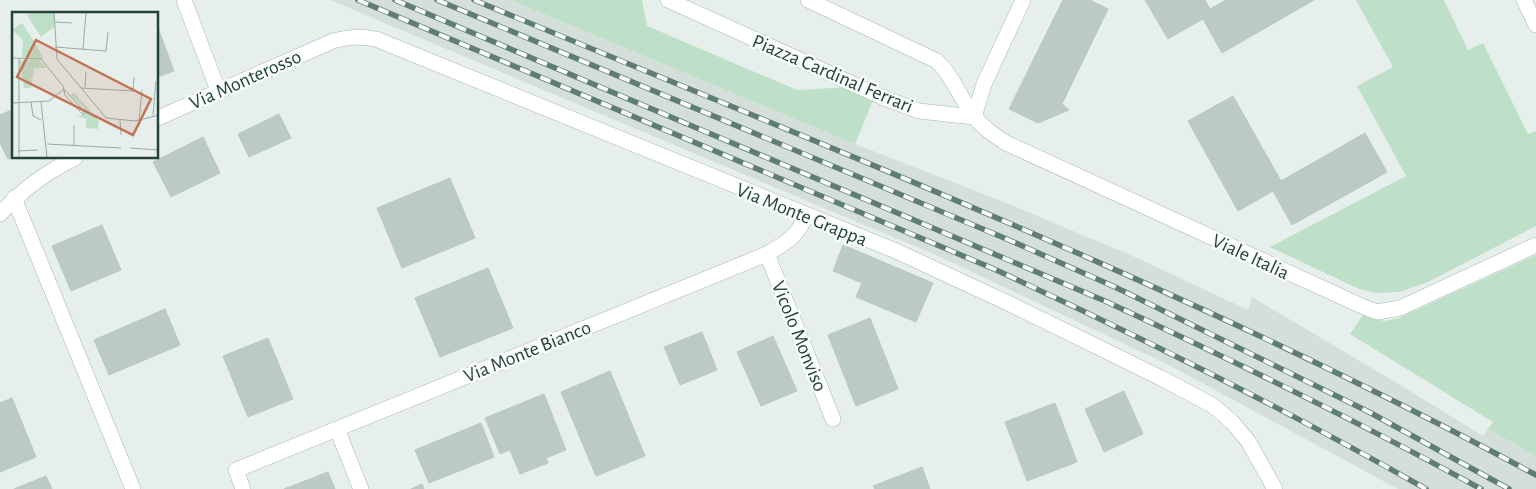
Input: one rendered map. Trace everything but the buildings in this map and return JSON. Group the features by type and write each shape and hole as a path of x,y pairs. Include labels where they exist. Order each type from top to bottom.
{"street":[{"path":"184,0 218,90"},
{"name":"Piazza Cardinal Ferrari","path":"668,0 884,98 919,111 974,116"},
{"path":"808,0 937,60 952,78 974,116"},
{"path":"974,116 984,84 1023,0"},
{"path":"1524,0 1536,25"},
{"name":"Via Monte Grappa","path":"333,41 346,37 361,36 394,46 896,252 1008,302 1163,378 1212,405 1232,422 1248,441 1275,489"},
{"name":"Via Monterosso","path":"159,118 333,41"},
{"name":"Viale Italia","path":"974,116 992,134 1006,143 1364,308 1377,312 1400,308 1536,246"},
{"path":"0,214 14,198 36,181 73,159"},
{"path":"14,198 133,489"},
{"name":"Via Monte Bianco","path":"243,489 236,470 767,254 799,232 806,216"},
{"name":"Vicolo Monviso","path":"767,254 833,419"},
{"path":"337,429 361,489"}],"shaded area":[{"path":"330,0 510,0 855,144 1009,204 1135,257 1248,310 1252,297 1483,436 1488,429 1536,456 1536,489 1398,489 1167,364 938,256"}],"green space":[{"path":"510,0 642,0 647,26 797,90 849,87 874,98 855,144"},
{"path":"1356,0 1444,0 1468,50 1483,43 1528,134 1536,131 1536,226 1428,282 1399,292 1377,293 1359,289 1270,247 1406,176 1357,86 1393,67"},
{"path":"1536,255 1536,456 1488,429 1493,422 1350,334 1363,315 1384,321 1399,318"}],"railway":[{"path":"358,0 994,269 1212,374 1320,430 1426,489"},
{"path":"395,0 1105,301 1294,392 1388,439 1481,489"},
{"path":"437,0 1009,240 1115,287 1369,412 1509,489"},
{"path":"474,0 877,167 1144,283 1276,344 1407,408 1536,475"}]}
